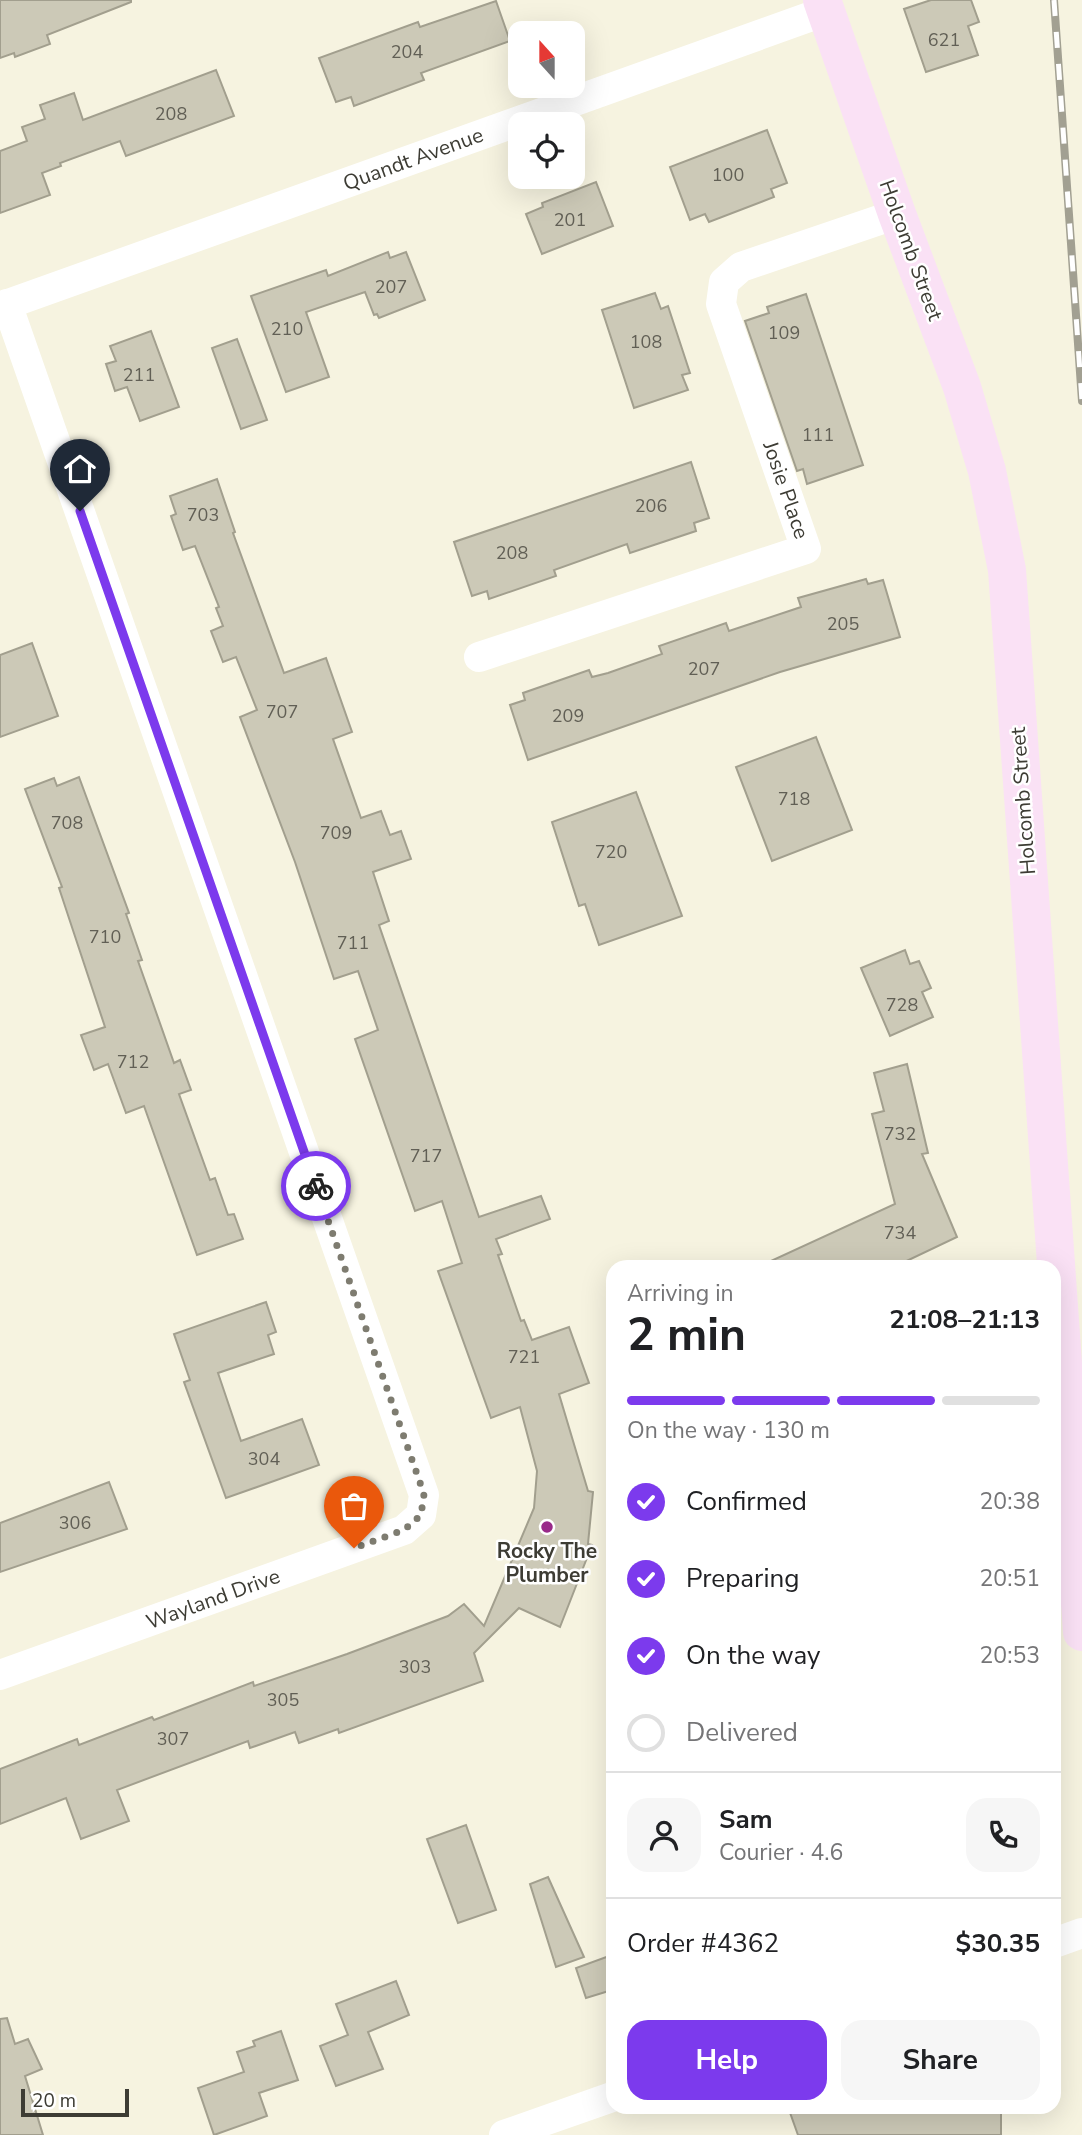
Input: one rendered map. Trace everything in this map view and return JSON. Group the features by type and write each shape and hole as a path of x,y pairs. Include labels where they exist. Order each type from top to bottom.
{"street":[{"name":"Holcomb Street","path":"824,6 961,387 987,471 1007,570 1056,1260"},
{"name":"Quandt Avenue","path":"4,306 824,6"},
{"name":"Josie Place","path":"479,657 806,549 720,304 724,282 741,267 897,214"},
{"name":"Wayland Drive","path":"0,1675 404,1530 421,1515 424,1494 4,306"},
{"name":"Holcomb Street","path":"1061,1335 1082,1632"},
{"path":"1061,1940 1082,1933"},
{"path":"504,2135 606,2099"}],"building":[{"path":"0,0 131,2 47,35 50,44 15,57 14,53 0,58"},
{"path":"931,0 971,0 979,22 968,26 978,55 926,72 904,9"},
{"path":"496,1 508,42 421,73 424,80 354,106 351,97 336,102 319,58 418,22 420,27"},
{"path":"216,70 234,116 126,156 120,141 60,163 61,166 42,173 50,195 0,213 0,151 27,141 22,127 45,119 40,105 74,93 83,120"},
{"path":"767,130 787,183 771,189 774,197 709,222 705,214 690,220 670,167"},
{"path":"596,182 613,226 542,254 526,214 543,207 542,203 578,189 585,189 585,186"},
{"path":"388,252 390,258 406,252 425,300 379,318 377,314 374,315 365,292 306,312 329,377 286,392 251,296 326,270 328,276"},
{"path":"655,293 661,309 668,306 690,373 682,375 688,390 634,408 602,310"},
{"path":"806,294 863,465 807,484 803,469 797,471 745,321 769,313 767,307"},
{"path":"151,331 179,407 140,421 127,387 115,391 106,364 116,361 110,346"},
{"path":"237,339 267,420 241,429 212,348"},
{"path":"691,462 709,518 694,523 696,531 630,553 627,544 554,570 556,576 489,599 487,591 472,596 454,542"},
{"path":"217,479 235,532 233,533 284,673 326,658 352,732 333,739 361,818 381,811 390,835 401,831 411,859 373,872 389,921 379,925 479,1217 541,1196 550,1219 496,1239 502,1254 498,1255 521,1321 524,1320 532,1340 569,1327 589,1383 559,1394 588,1491 593,1492 588,1544 592,1545 560,1627 519,1608 474,1653 483,1681 339,1733 338,1729 299,1743 295,1732 250,1748 248,1741 117,1790 129,1821 81,1839 66,1798 0,1824 0,1769 77,1739 79,1745 253,1682 254,1686 347,1654 448,1616 464,1604 484,1626 534,1508 537,1471 520,1407 491,1418 438,1271 462,1263 442,1201 415,1211 355,1039 378,1030 358,971 334,979 295,862 240,717 257,710 236,657 223,662 211,631 223,626 216,608 219,607 195,546 183,550 171,516 176,514 170,496"},
{"path":"866,579 868,584 883,580 900,637 780,672 528,760 510,705 525,700 523,693 589,670 592,677 608,673 662,654 659,646 726,623 729,631 801,607 798,598"},
{"path":"32,643 58,716 0,737 0,655"},
{"path":"816,737 852,830 772,861 736,767"},
{"path":"79,777 129,913 126,914 142,960 138,961 174,1063 180,1060 191,1090 179,1094 210,1180 215,1178 228,1215 234,1214 243,1239 197,1255 144,1106 126,1113 108,1064 94,1070 81,1035 105,1027 59,888 62,887 25,789 54,778 57,786"},
{"path":"636,792 682,916 599,945 585,904 579,906 552,822"},
{"path":"905,950 910,964 919,961 931,988 922,992 933,1017 890,1036 861,968"},
{"path":"907,1064 928,1153 922,1154 957,1237 909,1260 773,1260 895,1204 872,1114 884,1111 874,1073"},
{"path":"266,1302 276,1332 268,1335 274,1354 218,1373 241,1441 302,1419 319,1465 226,1498 184,1382 190,1380 174,1334"},
{"path":"109,1482 127,1529 0,1572 0,1523"},
{"path":"466,1825 496,1910 458,1923 427,1839"},
{"path":"548,1877 584,1957 556,1967 530,1884"},
{"path":"606,1957 606,1992 586,1998 576,1968"},
{"path":"396,1981 409,2015 368,2032 383,2069 336,2086 320,2046 348,2035 336,2004"},
{"path":"7,2018 15,2044 28,2039 42,2069 25,2076 43,2135 0,2135 0,2019"},
{"path":"281,2031 298,2080 259,2093 267,2116 214,2135 198,2088 244,2072 237,2052 255,2046 253,2041"},
{"path":"790,2114 1001,2114 1001,2135 798,2135"}],"railway":[{"path":"1054,0 1082,401"}],"way so far":[{"path":"316,1186 424,1494 421,1515 404,1530 354,1548"}],"place":[{"name":"Rocky The Plumber","path":"547,1527"}],"route":[{"path":"80,511 316,1186"}]}
